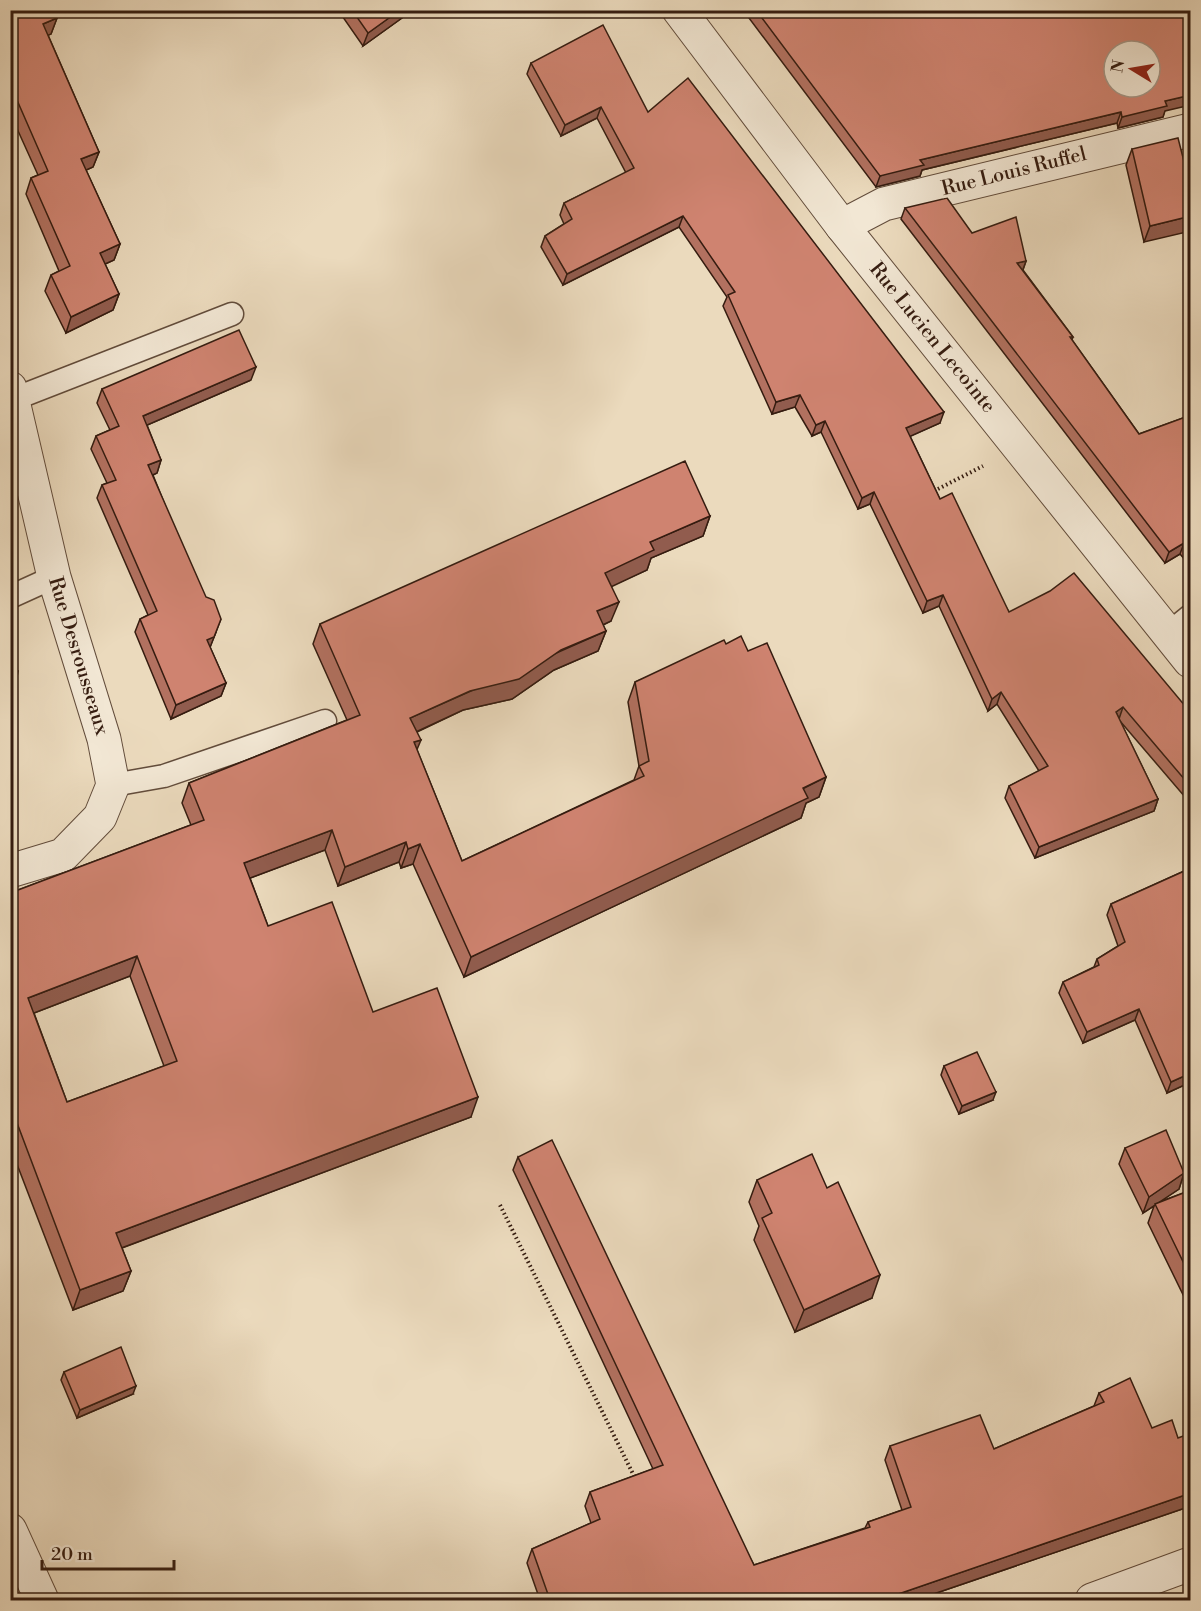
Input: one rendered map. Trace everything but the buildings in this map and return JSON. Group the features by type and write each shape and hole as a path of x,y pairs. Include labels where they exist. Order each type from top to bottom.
{"street":[{"name":"Rue Lucien Lecointe","path":"679,10 842,226 1015,443 1179,625 1191,661"},
{"name":"Rue Louis Ruffel","path":"842,226 884,204 1191,130"},
{"name":"Rue Desrousseaux","path":"12,393 54,577 104,739 113,785"},
{"path":"10,872 63,855 100,817 113,785"},
{"path":"10,1530 42,1600"},
{"path":"1107,1598 1191,1564"}],"lane":[{"path":"12,393 232,314"},
{"path":"10,597 54,577"},
{"path":"113,785 164,776 325,721"}],"path":[{"path":"928,494 986,464 1015,443"},
{"path":"500,1205 591,1383 640,1488"}]}
